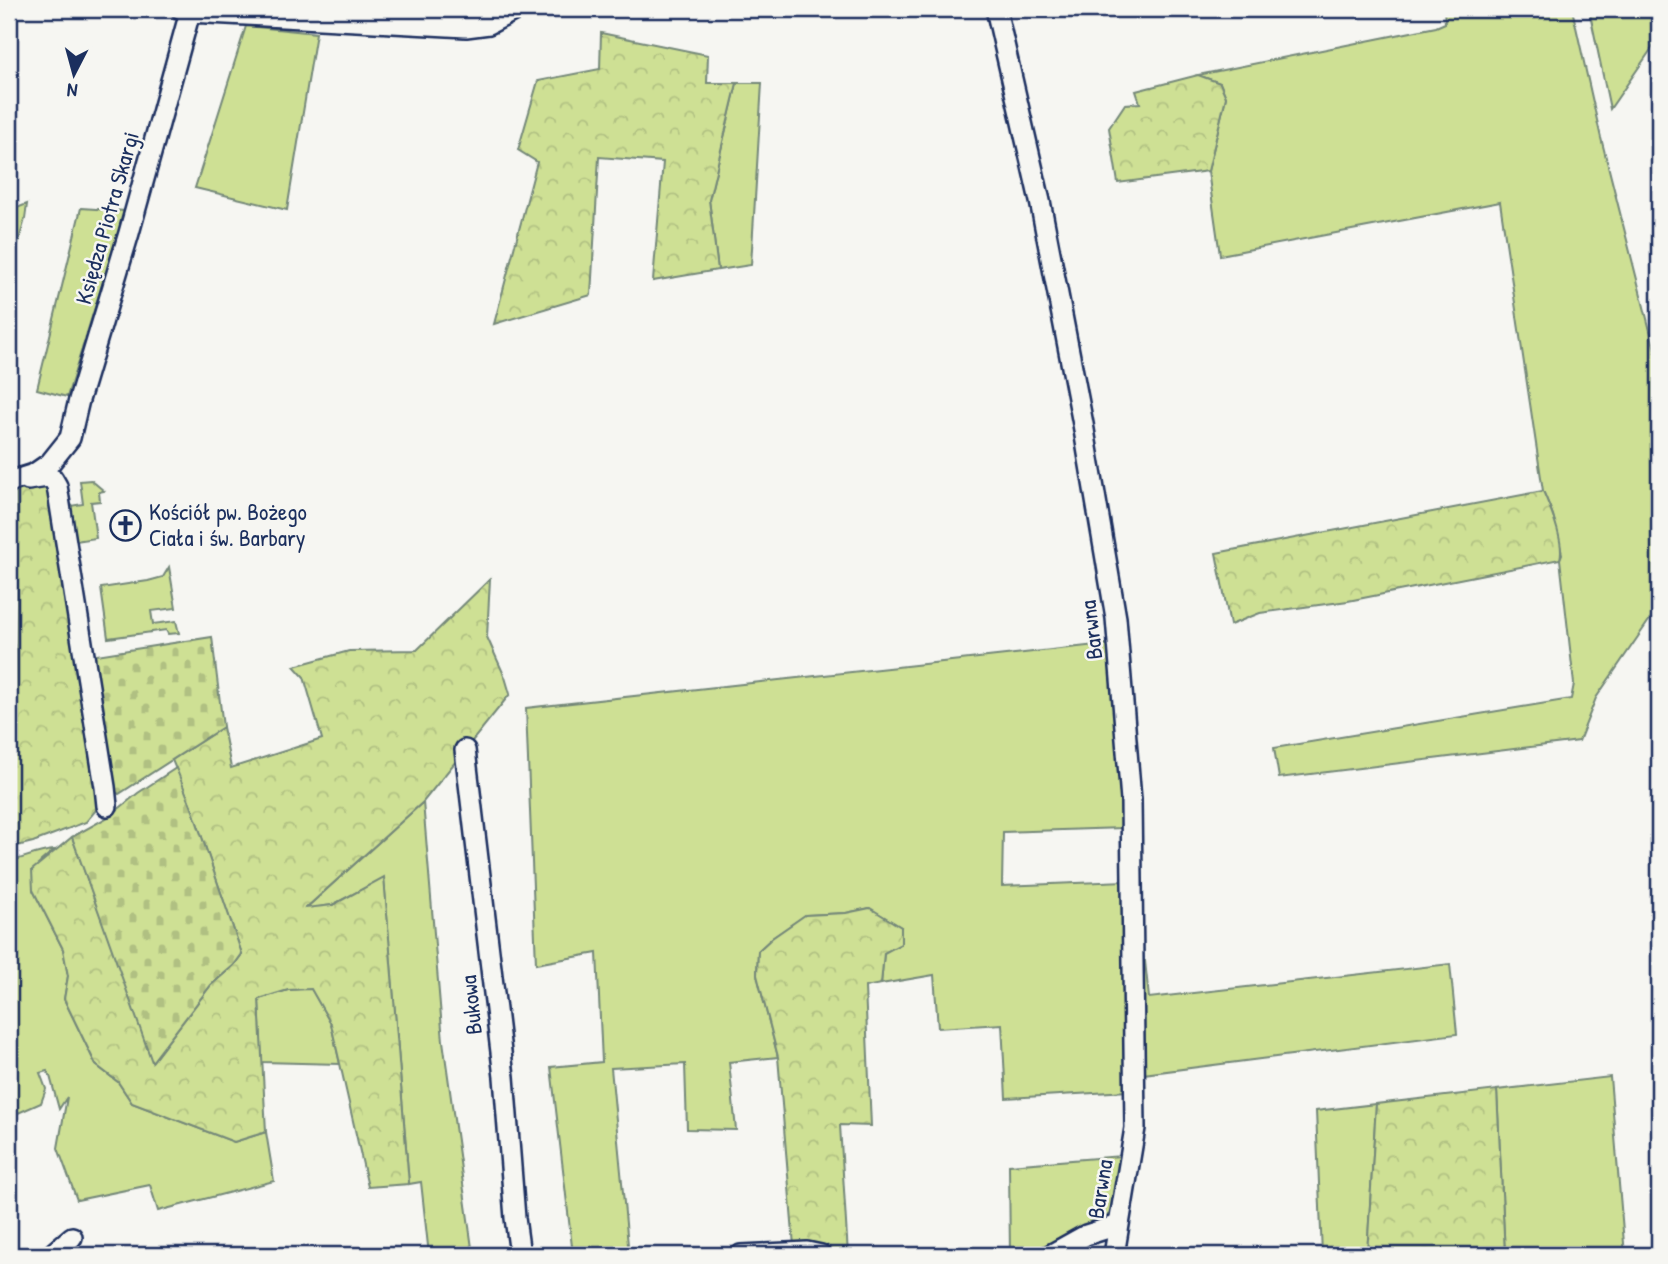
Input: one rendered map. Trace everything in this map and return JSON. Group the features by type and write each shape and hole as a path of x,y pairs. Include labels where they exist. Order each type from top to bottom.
{"street":[{"path":"186,10 466,27 489,24 517,9"},
{"name":"Barwna","path":"996,9 1040,201 1083,424 1115,618 1131,800 1135,1128 1114,1255"},
{"name":"Księdza Piotra Skargi","path":"63,515 65,457 79,400 129,233 186,10"},
{"name":"Księdza Piotra Skargi","path":"11,482 34,474 50,463 70,438"},
{"name":"Księdza Piotra Skargi","path":"11,482 47,477 53,479 57,486 107,806"},
{"name":"Bukowa","path":"465,750 503,1077 520,1255"},
{"path":"1050,1255 1086,1235 1118,1225"},
{"path":"51,1255 72,1237"},
{"path":"741,1255 807,1252 821,1255"}],"green space":[{"path":"1444,9 1572,9 1601,138 1659,366 1659,606 1596,698 1579,741 1279,778 1274,748 1571,699 1574,684 1560,559 1562,554 1553,515 1543,491 1500,202 1220,255 1208,171 1226,97 1220,83 1198,75 1436,27 1445,23"},
{"path":"1589,9 1659,9 1659,38 1610,109"},
{"path":"246,26 316,33 287,210 195,188"},
{"path":"601,33 708,55 707,83 737,83 709,200 718,270 653,281 663,162 599,157 591,295 494,324 537,162 518,150 538,81 600,69"},
{"path":"1198,75 1220,83 1226,97 1208,171 1118,183 1109,128 1125,104 1140,103 1136,91"},
{"path":"737,83 762,83 751,265 718,270 709,200"},
{"path":"27,204 25,219 9,276 9,211"},
{"path":"81,208 125,211 67,397 37,389"},
{"path":"91,480 104,491 99,492 100,501 91,502 96,538 75,541 70,506 83,504 80,481"},
{"path":"35,485 45,488 52,496 100,800 86,822 9,848 9,712 15,713 16,488"},
{"path":"1543,491 1559,534 1560,559 1348,601 1260,613 1230,625 1216,553"},
{"path":"169,567 176,608 151,611 153,624 176,621 179,633 168,634 166,630 108,638 101,588 163,577"},
{"path":"490,579 487,637 510,694 423,802 306,908 333,905 384,877 409,1184 368,1187 331,1024 311,989 288,990 259,999 266,1132 234,1142 132,1103 118,1082 96,1065 64,999 68,976 63,949 33,890 32,870 72,837 153,1061 211,985 234,965 242,954 192,808 172,760 223,727 231,768 322,739 304,677 294,666 349,651 417,650"},
{"path":"212,637 223,727 119,794 110,788 90,656"},
{"path":"1105,644 1114,652 1123,828 1003,832 1002,886 1125,881 1128,1091 1006,1098 1002,1024 938,1028 934,975 881,984 884,953 901,927 869,908 846,913 806,915 758,951 757,975 778,1057 729,1062 736,1130 687,1129 685,1064 611,1068 629,1255 573,1255 551,1067 602,1062 597,953 536,964 526,708"},
{"path":"176,768 242,954 234,965 211,985 152,1062 72,837 110,816 138,793"},
{"path":"423,802 443,1041 473,1255 429,1255 421,1182 409,1184 384,878 332,905 305,909"},
{"path":"54,850 41,861 33,890 63,949 68,976 64,999 96,1065 118,1082 132,1103 234,1142 266,1132 274,1181 158,1211 150,1185 77,1200 58,1148 67,1097 59,1109 47,1071 40,1073 46,1089 41,1103 9,1117 9,862"},
{"path":"870,908 901,927 901,944 884,953 881,984 865,987 871,1126 840,1125 848,1255 843,1255 816,1246 794,1246 778,1057 757,975 758,951 805,915 846,913"},
{"path":"1139,961 1145,961 1149,998 1450,964 1457,1034 1143,1074"},
{"path":"311,988 331,1024 340,1064 262,1062 259,999 288,990"},
{"path":"1610,1077 1625,1255 1505,1255 1497,1090"},
{"path":"1497,1090 1505,1255 1367,1255 1376,1104"},
{"path":"1376,1104 1367,1255 1322,1255 1316,1111"},
{"path":"1121,1156 1112,1213 1071,1235 1043,1255 1010,1255 1009,1165"}],"place":[{"name":"Kościół pw. Bożego Ciała i św. Barbary","path":"126,525"}]}
